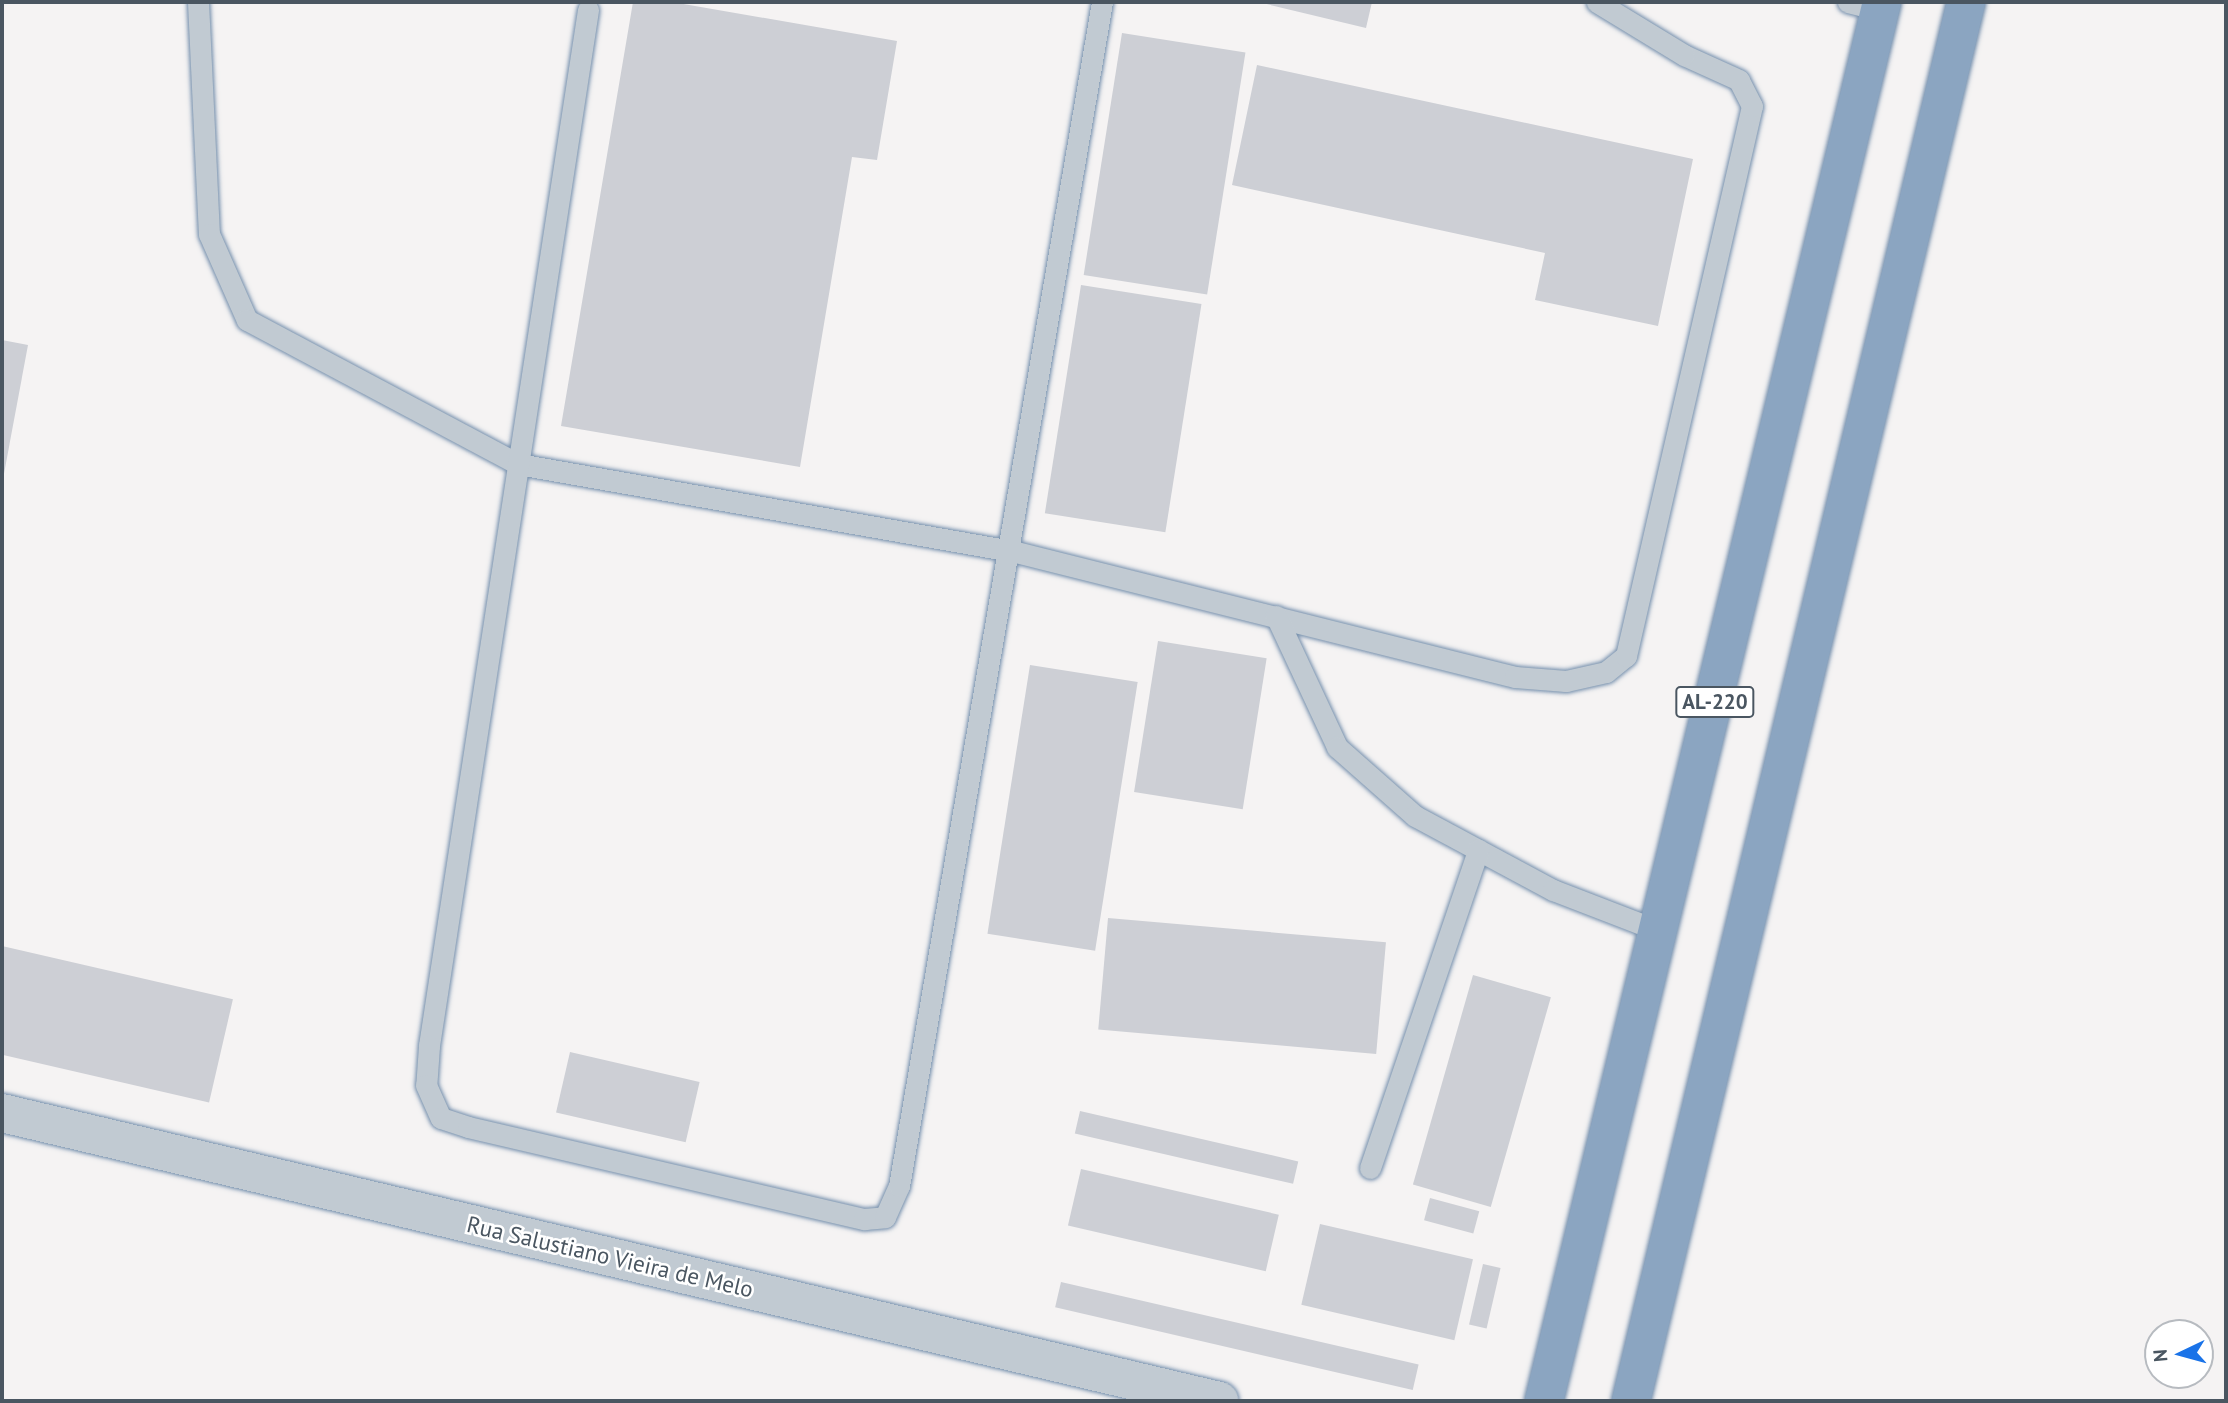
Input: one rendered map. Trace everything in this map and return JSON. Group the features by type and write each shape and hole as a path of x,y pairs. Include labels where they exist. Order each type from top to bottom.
{"highway":[{"path":"1631,1401 1966,2"},
{"name":"AL-220","path":"1544,1401 1659,932 1870,4"}],"street":[{"name":"Rua Salustiano Vieira de Melo","path":"2,1114 1219,1401"}],"lane":[{"path":"198,2 209,234 247,320 518,464 1008,550 1516,677 1566,681 1606,672 1626,656 1752,106 1739,80 1684,55 1597,2"},
{"path":"588,10 429,1046 426,1085 441,1118 481,1130 864,1219 885,1217 899,1186 1102,2"},
{"path":"1276,616 1337,747 1415,816 1553,890 1659,932"},
{"path":"1370,1168 1478,850"}],"building":[{"path":"633,2 672,2 897,41 877,160 852,157 800,467 561,426"},
{"path":"1258,2 1372,2 1366,28"},
{"path":"1122,33 1245,53 1207,295 1084,275"},
{"path":"1257,65 1693,159 1658,326 1535,300 1545,253 1232,185"},
{"path":"1081,285 1201,304 1165,532 1045,513"},
{"path":"2,340 28,345 3,479 2,479"},
{"path":"1158,641 1267,658 1243,809 1134,792"},
{"path":"1030,665 1138,682 1095,951 987,934"},
{"path":"1108,918 1386,942 1376,1054 1098,1030"},
{"path":"2,946 233,999 209,1103 2,1055"},
{"path":"1473,975 1551,997 1491,1207 1413,1185"},
{"path":"570,1052 700,1082 686,1142 556,1112"},
{"path":"1080,1111 1298,1161 1293,1184 1075,1133"},
{"path":"1081,1169 1279,1215 1266,1271 1068,1226"},
{"path":"1430,1198 1479,1211 1473,1233 1424,1220"},
{"path":"1320,1224 1473,1259 1454,1340 1301,1305"},
{"path":"1483,1264 1501,1268 1487,1328 1469,1324"},
{"path":"1061,1282 1419,1365 1413,1390 1055,1307"}]}
